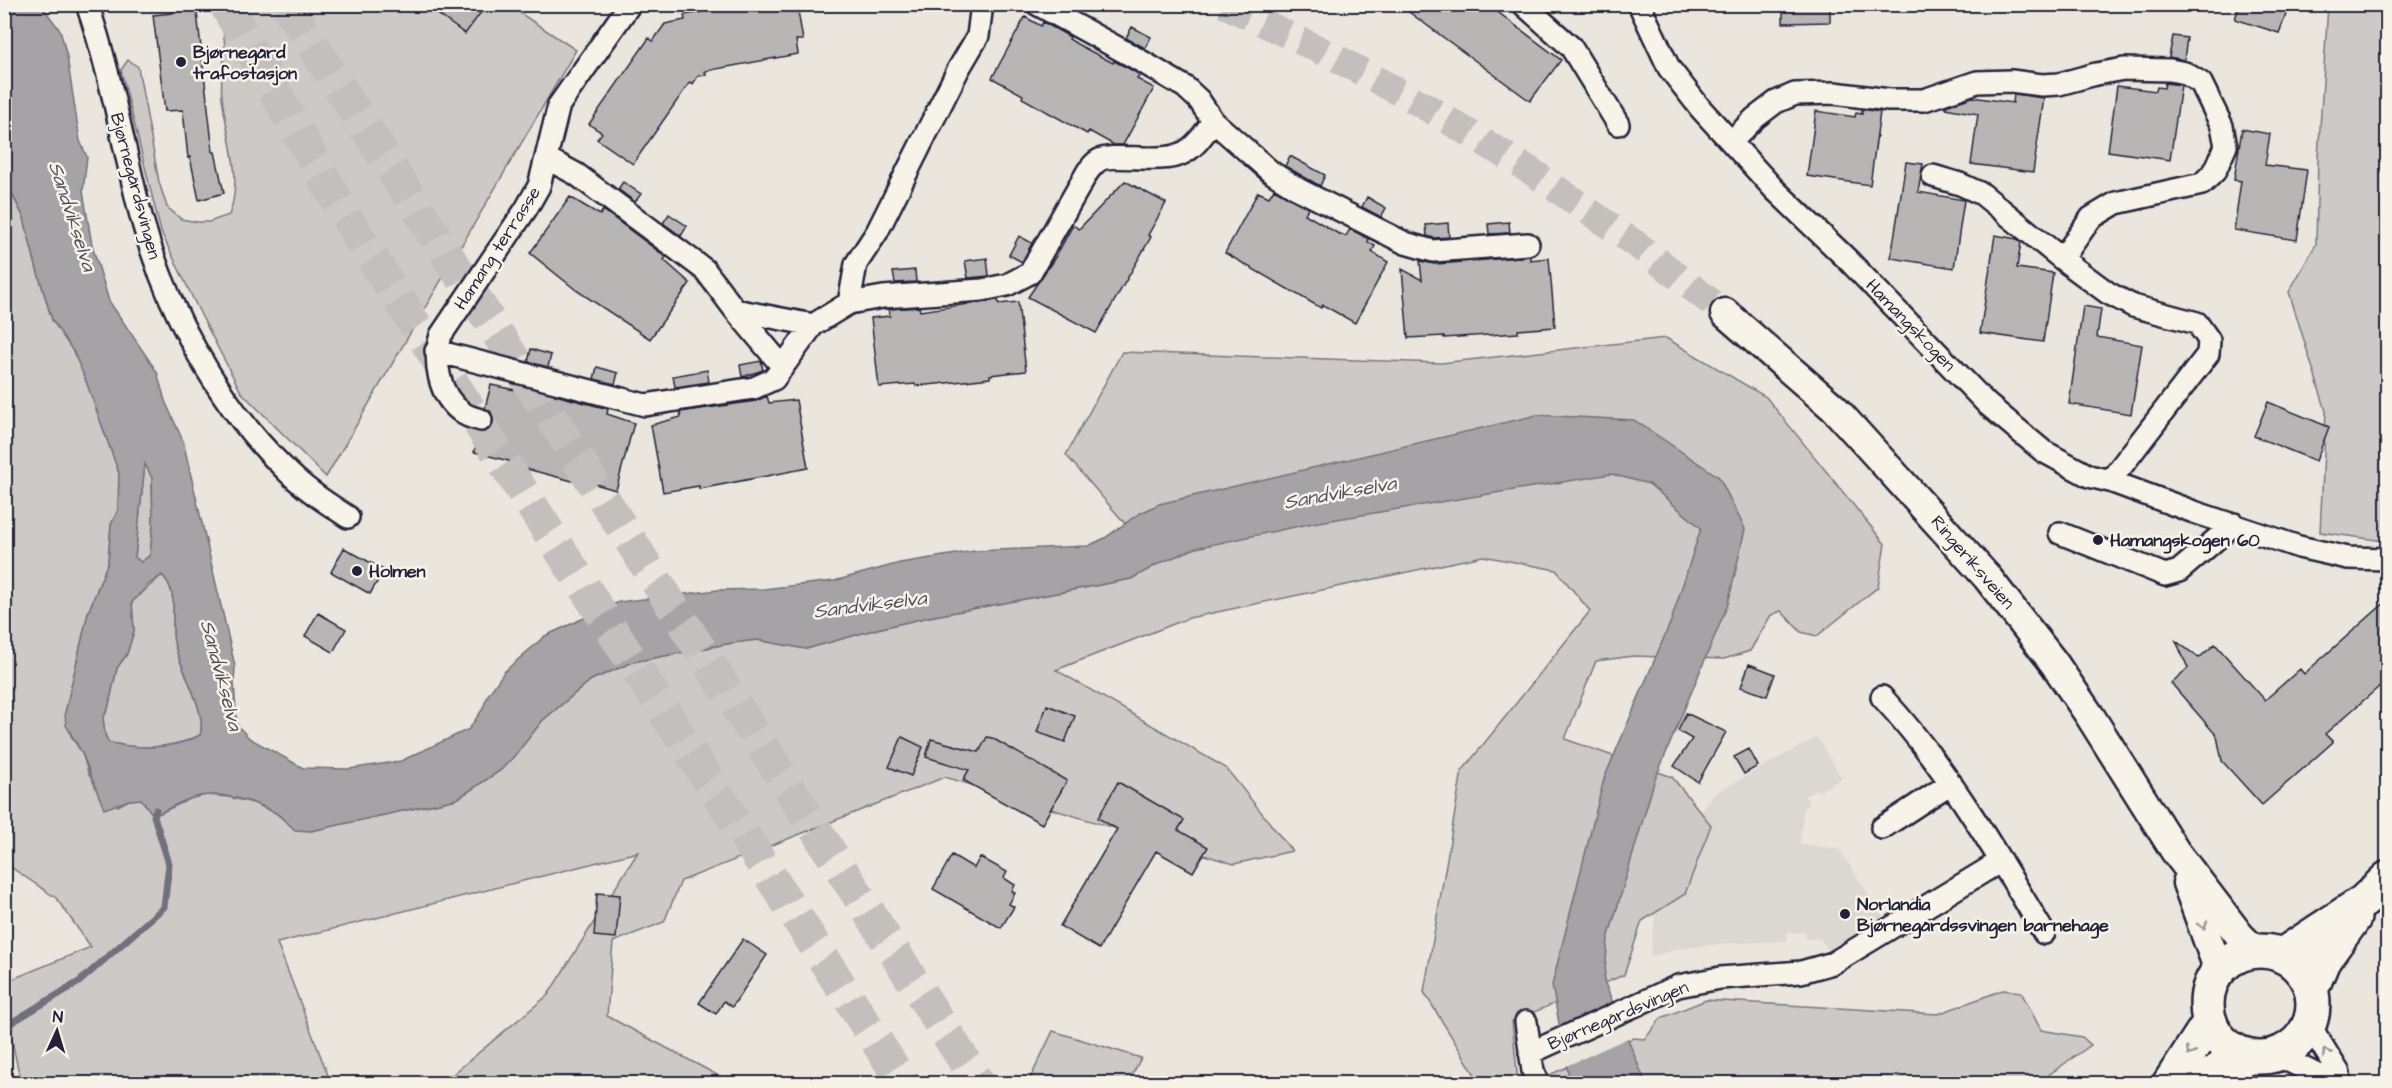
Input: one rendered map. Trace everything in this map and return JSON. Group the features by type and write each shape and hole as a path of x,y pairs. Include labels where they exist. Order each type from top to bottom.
{"main road":[{"name":"Ringeriksveien","path":"1725,313 1834,408 1987,577 2060,671 2175,850 2240,936 2268,953"},
{"name":"Ringeriksveien","path":"2175,850 2218,971"},
{"path":"2199,1083 2223,1067 2295,1043 2309,1024 2312,1013 2311,990 2323,961 2364,901 2388,878"},
{"path":"2264,1055 2231,1048 2215,1031 2207,1009 2208,992 2218,971 2236,957 2268,953 2364,901"},
{"path":"2268,953 2300,969 2311,990"},
{"path":"2169,1083 2210,1021"}],"street":[{"name":"Bjørnegårdsvingen","path":"87,4 120,125 142,219 157,264 194,346 256,439 310,492 348,517"},
{"name":"Hamang terrasse","path":"436,351 441,335 539,186 559,105 630,4"},
{"path":"849,303 856,264 877,232 958,70 978,36 982,4"},
{"path":"1037,4 1185,87 1199,100 1213,121 1272,172 1298,189 1405,243 1433,251 1528,244"},
{"path":"1523,4 1571,47 1618,124"},
{"name":"Hamangskogen","path":"1639,4 1670,68 1701,109 1774,189 1848,260 1987,404 2043,451 2089,476 2110,481 2299,547 2348,558 2388,559"},
{"path":"1732,141 1762,112 1776,102 1795,94 1834,93 1889,100 1923,100 1977,82 2011,81 2042,85 2059,84 2124,69 2170,70 2184,73 2201,83 2222,126 2226,146 2215,171 2202,184 2116,203 2091,218 2062,259"},
{"path":"481,420 463,413 443,388 437,369 436,351 645,405 754,388 774,379 813,325 849,303 883,297 982,290 1007,285 1030,273 1088,171 1099,159 1113,157 1142,160 1179,155 1194,146 1213,121"},
{"path":"546,158 576,174 705,270 782,366"},
{"path":"1933,176 1960,184 1982,194 2062,259 2108,292 2133,306 2197,323 2209,340 2208,354 2110,481"},
{"path":"735,310 813,325"},
{"path":"2060,533 2165,575 2179,571 2234,524"},
{"path":"1882,697 1918,738 1951,783 2044,933"},
{"path":"1882,828 1951,783"},
{"name":"Bjørnegårdsvingen","path":"1539,1049 1691,982 1801,972 1833,963 2001,861"},
{"name":"Bjørnegårdsvingen","path":"1526,1022 1539,1049 1539,1083"},
{"path":"2309,1024 2339,1073 2340,1083"},
{"path":"2264,1055 2335,1083"}],"shaded area":[{"path":"219,5 508,5 576,50 326,477 241,392 201,315 161,232 121,70 128,60 138,67 159,182 167,207 181,219 197,222 209,222 229,215 235,186 233,156 222,97 225,45"},
{"path":"2328,5 2387,5 2387,540 2384,541 2320,532 2326,411 2289,292 2316,244 2318,158"},
{"path":"4,179 24,218 52,320 73,351 85,378 119,473 118,510 111,525 108,562 88,613 65,713 71,736 82,753 89,775 118,806 129,800 142,799 154,816 192,798 207,795 229,797 253,803 276,813 284,820 311,831 457,799 501,770 542,721 591,680 633,662 757,640 806,649 929,617 1131,579 1159,563 1066,455 1122,352 1441,363 1666,338 1766,397 1885,544 1878,587 1817,636 1801,632 1781,611 1771,615 1750,651 1724,659 1633,656 1596,661 1565,739 1672,777 1711,825 1685,894 1642,921 1624,975 1512,1021 1518,1083 1480,1083 1424,992 1462,771 1590,611 1556,570 1483,556 1189,618 1056,670 1226,768 1292,851 1234,864 945,777 681,881 664,922 613,942 607,1016 732,1083 447,1083 452,1075 548,995 638,852 277,943 331,1083 21,1083 5,1008 5,982 91,947 56,898 5,863"},
{"path":"145,463 152,478 153,525 150,555 141,562 135,558"},
{"path":"162,575 168,582 173,598 174,642 197,702 201,725 200,735 183,742 155,747 109,743 105,735 103,718 108,709 117,668 127,654 134,631 132,602"},
{"path":"1817,737 1842,778 1819,792 1818,789 1805,796 1809,805 1804,807 1800,844 1839,849 1887,923 1832,956 1820,938 1806,939 1805,932 1787,933 1787,941 1720,944 1678,949 1650,957 1656,908 1677,853 1702,810 1715,793"},
{"path":"2003,990 2021,992 2041,1030 2082,1037 2091,1045 2037,1083 1529,1084 1633,1038 1645,1039 1661,1018 1706,1000 1938,1014"},
{"path":"1053,1031 1141,1058 1128,1083 1028,1083"}],"water":[{"name":"Sandvikselva","path":"5,5 41,5 60,30 67,57 80,141 87,157 83,191 92,245 109,301 157,372 165,401 183,441 235,666 237,725 249,738 303,768 349,769 401,761 469,729 504,672 545,636 619,602 718,590 763,589 834,581 900,563 975,551 1088,546 1159,504 1537,415 1634,420 1719,477 1745,529 1728,604 1654,782 1608,939 1604,981 1644,1079 1650,1083 1570,1083 1552,985 1604,779 1671,621 1701,528 1649,484 1611,474 1313,523 1196,548 1160,563 1131,579 929,617 806,649 757,640 633,662 591,680 542,721 501,770 457,799 311,831 295,830 280,816 265,808 245,800 223,796 192,798 154,816 141,799 129,800 104,809 82,753 66,725 65,713 88,613 108,562 111,525 118,510 119,473 85,378 73,351 52,320 24,218 5,179","holes":["145,464 152,478 153,525 150,555 141,562 135,557","162,575 168,582 173,598 174,642 197,702 200,714 200,735 184,742 156,747 109,743 105,735 103,718 108,709 117,668 127,654 134,631 132,602 148,585"]}],"pier":[{"path":"1617,1004 1630,1037 1564,1067 1557,1031"}],"building":[{"name":"Bjørnegård trafostasjon","path":"171,4 196,4 213,152 215,152 224,193 199,200 190,157 188,158 183,110 165,111 153,15 172,13"},
{"path":"424,4 487,4 465,34"},
{"path":"707,4 716,4 722,9 743,4 790,4 791,12 798,11 803,40 796,40 798,54 705,71 706,75 698,76 693,84 690,82 633,164 597,139 602,133 589,124 649,38 653,41 665,24 685,20 684,15 702,12"},
{"path":"1398,4 1487,4 1561,60 1530,101"},
{"path":"1783,4 1830,4 1830,22 1783,23"},
{"path":"2240,4 2290,4 2279,33 2235,19"},
{"path":"1025,17 1041,26 1043,22 1070,37 1069,39 1077,44 1113,63 1114,61 1128,68 1140,75 1137,79 1154,88 1123,145 1114,145 1089,131 1087,134 1022,98 1023,95 992,78"},
{"path":"1132,27 1151,37 1145,48 1126,38"},
{"path":"2173,36 2187,38 2184,60 2169,57"},
{"path":"2165,83 2181,85 2170,160 2108,151 2117,86 2156,91 2157,87 2164,88"},
{"path":"2014,94 2044,98 2033,172 1971,164 1978,114 1945,108 1946,106 1972,97 2013,103"},
{"path":"1862,109 1880,112 1870,185 1807,176 1816,111 1855,117 1856,113 1862,114"},
{"path":"2242,129 2270,134 2265,165 2307,170 2297,240 2234,230 2241,181 2234,180"},
{"path":"1290,156 1325,175 1320,186 1285,166"},
{"path":"1906,162 1923,164 1918,192 1964,200 1954,268 1891,258"},
{"path":"1125,181 1166,203 1148,235 1151,237 1096,333 1028,297 1056,256 1073,225 1079,229"},
{"path":"623,182 641,194 635,202 618,189"},
{"path":"1274,189 1308,208 1305,214 1337,233 1346,236 1350,229 1369,239 1368,242 1375,246 1372,252 1388,262 1355,323 1323,305 1321,308 1225,253 1258,192 1269,197"},
{"path":"570,197 600,215 603,210 666,257 664,260 690,283 650,339 576,290 530,253"},
{"path":"1367,197 1386,208 1381,217 1362,207"},
{"path":"669,214 687,226 681,236 663,223"},
{"path":"1509,222 1510,233 1489,234 1488,224"},
{"path":"1448,223 1449,237 1427,236 1426,225"},
{"path":"1995,235 2017,239 2021,242 2017,268 2053,273 2043,342 1980,333"},
{"path":"1019,236 1032,243 1022,262 1009,255"},
{"path":"1530,256 1530,260 1549,258 1555,327 1518,330 1518,333 1408,338 1402,269 1422,280 1420,261 1434,264"},
{"path":"987,258 989,276 968,278 965,261"},
{"path":"915,270 916,282 895,283 893,272"},
{"path":"998,300 999,304 1018,302 1026,371 937,384 879,387 871,318 890,316 889,309 919,307 920,311"},
{"path":"2083,306 2101,309 2097,337 2142,345 2131,414 2069,404"},
{"path":"531,349 551,355 548,367 528,362"},
{"path":"761,361 763,370 742,377 740,365"},
{"path":"597,367 618,373 615,384 594,379"},
{"path":"707,370 709,382 675,387 673,376"},
{"path":"491,385 520,391 521,386 608,409 607,414 634,423 616,490 508,464 509,461 474,452 479,432 489,430 493,423 491,412 485,408"},
{"path":"767,396 769,403 796,400 808,468 699,489 699,486 663,492 651,425 681,417 680,412 756,401"},
{"path":"2268,402 2329,427 2316,461 2254,436"},
{"name":"Holmen","path":"344,548 384,570 370,594 331,572"},
{"path":"2388,600 2388,679 2325,734 2333,742 2262,805 2222,761 2217,736 2171,683 2188,668 2176,641 2199,658 2215,644 2265,700 2300,669 2304,674"},
{"path":"318,613 346,629 333,652 305,636"},
{"path":"1749,664 1775,674 1767,696 1741,687"},
{"path":"1047,705 1075,716 1065,742 1037,732"},
{"path":"1686,713 1726,732 1698,782 1674,766 1692,739 1678,731"},
{"path":"902,737 923,747 911,776 889,767"},
{"path":"987,737 1067,781 1042,824 963,780 969,770 926,757 931,739 979,752"},
{"path":"1749,749 1758,766 1744,774 1734,757"},
{"path":"1118,782 1184,820 1178,830 1208,847 1193,872 1156,851 1099,949 1060,926 1117,829 1098,818"},
{"path":"952,855 974,868 980,857 1007,872 1004,878 1015,885 1012,891 1015,893 1009,904 1014,907 1001,928 933,889"},
{"path":"597,893 620,895 616,938 594,936"},
{"path":"743,939 767,955 732,1007 724,1001 716,1014 699,1003"}],"waterway":[{"path":"4,1027 79,982 164,907 169,864 154,816 156,810"}],"tunnel":[{"path":"225,4 349,222 904,1084"},
{"path":"286,4 979,1084"},
{"path":"1224,4 1334,57 1423,105 1531,171 1640,247 1725,313"}],"place":[{"name":"Bjørnegård trafostasjon","path":"181,62"},
{"name":"Hamangskogen 60","path":"2098,540"},
{"name":"Holmen","path":"357,571"},
{"name":"Norlandia Bjørnegårdssvingen barnehage","path":"1845,914"}]}
